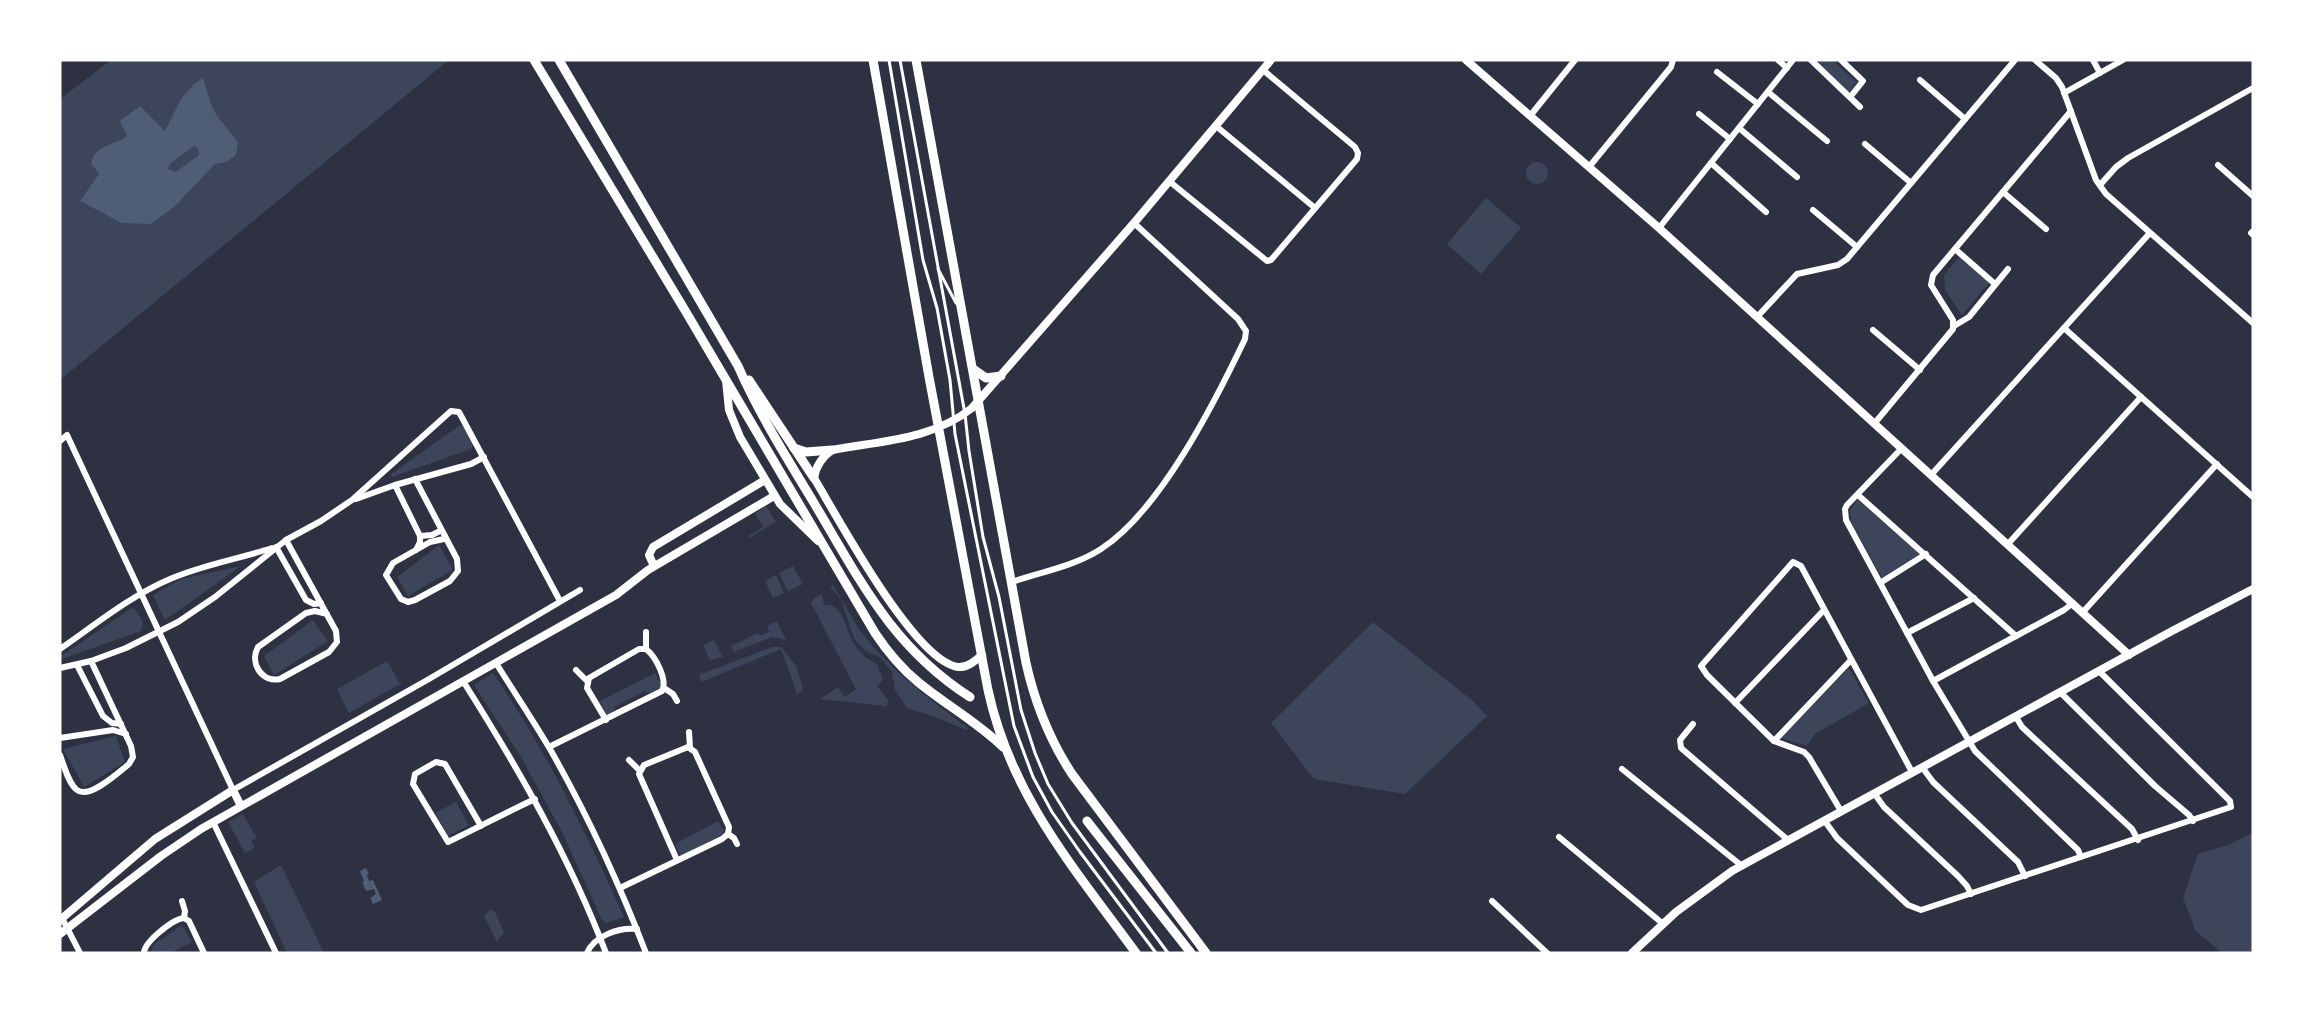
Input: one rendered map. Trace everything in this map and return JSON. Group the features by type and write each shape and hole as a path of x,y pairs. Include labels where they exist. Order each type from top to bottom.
{"main road":[{"path":"534,60 726,380 862,615 899,664 919,683 985,730 1005,749"},
{"path":"559,60 738,366 763,417 878,610 915,654 942,678 970,697"},
{"path":"873,60 939,429 993,710 1005,749 1021,787 1040,819 1136,953"},
{"path":"916,60 961,313 1033,691 1053,744 1072,774 1206,953"},
{"path":"794,448 806,452 832,450 926,433 939,429 965,414 979,402 1134,223 1271,60"},
{"path":"738,366 814,478 882,591 916,635 939,656 956,666 967,666 982,655"},
{"path":"973,369 986,378 1001,376"},
{"path":"814,478 819,462 832,450"},
{"path":"1632,953 1662,923 1706,889 1742,866 1968,741 2253,589"},
{"path":"1087,820 1191,953"}],"street":[{"path":"1530,116 1575,60"},
{"path":"1778,60 1787,68"},
{"path":"1659,228 1793,60"},
{"path":"1811,60 1860,107"},
{"path":"1841,60 1863,81 1851,96"},
{"path":"1757,318 1797,273 1841,263 1857,247 2015,60"},
{"path":"2035,60 2055,78 2064,93 2100,186 2110,199 2253,323"},
{"path":"2093,60 2100,73"},
{"path":"2064,93 2123,60"},
{"path":"1589,167 1671,67 1673,61"},
{"path":"1471,62 1659,228 2129,655"},
{"path":"1169,181 1267,261 1271,260 1357,159 1358,153 1355,147 1263,70"},
{"path":"1718,72 1758,104"},
{"path":"1920,80 1965,119"},
{"path":"2100,186 2116,167 2128,158 2253,88"},
{"path":"1768,92 1827,141"},
{"path":"1874,424 1952,332 1954,326 1952,317 1934,291 1931,282 1933,276 2071,111"},
{"path":"1699,114 1730,140"},
{"path":"1216,126 1315,208"},
{"path":"1739,128 1797,177"},
{"path":"1865,144 1911,183"},
{"path":"1711,163 1766,212"},
{"path":"2218,165 2253,196"},
{"path":"2003,192 2046,229"},
{"path":"1813,210 1857,247"},
{"path":"1012,582 1092,554 1109,543 1135,519 1180,458 1245,339 1244,324 1134,223"},
{"path":"1931,475 2150,234"},
{"path":"1955,249 1995,284"},
{"path":"1954,326 1966,320 2008,269"},
{"path":"2064,328 2253,497"},
{"path":"1873,330 1920,370"},
{"path":"726,380 727,400 732,419 774,496 785,510 820,542"},
{"path":"2008,544 2141,397"},
{"path":"60,668 91,661 159,633 214,597 276,547 352,500 451,411 459,412 560,601"},
{"path":"60,441 67,435 241,806"},
{"path":"1902,448 1845,509 1846,520 1932,681 1968,741 1979,755 2078,850 2081,857"},
{"path":"352,500 395,485 471,464 484,457"},
{"path":"2083,612 2217,464"},
{"path":"415,479 458,563 456,575 450,581 418,599 408,602 398,597 386,575 393,563 435,539 444,539"},
{"path":"654,566 649,555 652,548 765,480"},
{"path":"395,485 420,536 416,550"},
{"path":"1858,495 2016,636"},
{"path":"60,934 161,856 213,822 616,595 654,566 774,496"},
{"path":"420,536 432,535 440,531"},
{"path":"286,540 327,614 337,634 337,642 332,650 280,679 265,678 255,661 258,647 302,616 315,611 327,614"},
{"path":"60,649 141,594 188,572 276,547"},
{"path":"276,547 306,600 306,610 302,616"},
{"path":"1880,583 1926,554"},
{"path":"1841,811 1809,757 1803,752 1774,741 1703,669 1703,662 1793,562 1801,567 1912,772"},
{"path":"80,953 61,919 148,844 233,790 580,590"},
{"path":"1906,633 1974,598"},
{"path":"306,600 314,604 321,603"},
{"path":"1932,681 2073,603"},
{"path":"1735,702 1824,610"},
{"path":"646,632 646,649"},
{"path":"549,747 606,720 660,694 664,688 664,681 651,653 646,649 639,649 591,676 587,681 587,688 606,720"},
{"path":"1774,741 1851,660"},
{"path":"60,755 75,788 81,792 90,792 131,762 133,751 91,661"},
{"path":"496,663 549,747 587,818 620,888 646,953"},
{"path":"77,665 103,716 109,722 121,724"},
{"path":"576,670 582,679 587,681"},
{"path":"1824,820 1837,838 1912,908 1926,909 2138,840 2232,806 2230,801 2100,672"},
{"path":"463,681 534,799 570,869 606,953"},
{"path":"664,688 673,694 677,701"},
{"path":"2061,693 2155,786 2187,812 2193,821"},
{"path":"94,732 100,726 103,716"},
{"path":"2016,717 2022,727 2134,832 2138,840"},
{"path":"1693,724 1680,740 1681,748 1788,840"},
{"path":"60,738 117,730 126,734"},
{"path":"689,732 690,748"},
{"path":"620,888 728,834 729,827 695,752 690,748 685,747 644,765 639,770"},
{"path":"629,760 639,770 640,777 677,860"},
{"path":"481,826 445,764 436,762 415,774 413,784 448,842 481,826 534,799"},
{"path":"1922,767 1933,782 2018,862 2025,876"},
{"path":"1622,769 1742,866"},
{"path":"1874,793 1884,807 1958,876 1971,894"},
{"path":"213,822 276,953"},
{"path":"728,834 734,838 736,844"},
{"path":"1559,837 1662,923"},
{"path":"182,901 185,911 184,918"},
{"path":"1492,901 1547,953"},
{"path":"144,953 147,942 177,919 184,918 189,921 204,953"},
{"path":"587,953 593,942 601,938 624,928 637,928"}],"lane":[{"path":"888,60 924,260 937,308 952,393 953,422 1008,708 1025,760 1042,795 1066,833 1156,953"},
{"path":"900,60 965,414 983,537 999,597 1021,710 1048,784 1072,823 1168,953"},
{"path":"936,264 961,313"}],"shaded area":[{"path":"111,60 449,60 60,380 60,99"},
{"path":"1808,60 1832,60 1857,82 1847,94"},
{"path":"203,78 217,116 238,142 236,155 226,162 215,164 175,206 151,224 122,223 80,201 99,174 91,163 93,157 101,149 127,136 120,121 140,106 165,131 181,99 194,84","holes":["194,146 198,148 199,155 176,172 168,169 171,163"]},
{"path":"1537,162 1545,165 1548,173 1545,181 1537,184 1529,181 1526,173 1529,165"},
{"path":"1486,198 1521,228 1481,274 1447,244"},
{"path":"1960,256 1989,283 1962,315 1945,290 1944,275"},
{"path":"459,426 464,426 473,445 471,449 392,477 391,474"},
{"path":"1858,499 1919,554 1882,578 1851,521 1850,510"},
{"path":"766,506 776,522 749,538 748,536 763,527 755,513"},
{"path":"439,545 453,570 408,596 397,577"},
{"path":"241,566 165,620 153,595 181,579"},
{"path":"793,566 803,584 788,591 779,573"},
{"path":"776,575 784,593 773,598 765,581"},
{"path":"833,585 859,629 871,644 896,670 968,728 966,730 907,708 895,690 892,672 881,658 866,651 854,639 841,599 830,587"},
{"path":"822,594 824,605 836,608 840,613 857,648 864,656 877,664 883,680 877,686 889,701 886,706 820,699 838,687 845,697 856,689 811,603 814,598"},
{"path":"132,608 136,610 143,622 141,631 62,659 61,656"},
{"path":"313,620 328,641 274,675 264,656"},
{"path":"777,621 786,640 772,637 734,652 731,646 758,633 760,636 769,632 767,626"},
{"path":"1373,622 1473,701 1487,716 1405,794 1314,779 1271,723"},
{"path":"714,640 723,657 710,660 703,645"},
{"path":"772,647 781,647 797,667 803,690 797,694 781,649 701,682 699,675"},
{"path":"387,661 400,684 349,713 337,689"},
{"path":"1849,668 1869,703 1815,734 1807,746 1781,738"},
{"path":"493,673 548,762 624,917 606,923 602,920 563,834 521,757 474,685"},
{"path":"655,673 663,687 650,693 645,691 614,707 615,710 607,715 600,701"},
{"path":"116,736 125,762 84,787 63,749"},
{"path":"456,802 469,825 448,836 435,813"},
{"path":"243,814 257,838 251,841 255,848 245,853 228,822"},
{"path":"718,821 725,833 681,856 675,844"},
{"path":"2253,833 2253,953 2222,953 2196,931 2183,898 2198,854 2228,845"},
{"path":"281,865 324,953 287,953 254,882"},
{"path":"366,868 369,881 373,880 382,900 373,904 370,898 376,894 374,889 366,891 362,882 364,881 360,871"},
{"path":"491,909 495,912 504,932 497,942 484,916"},
{"path":"182,925 192,942 170,953 151,953 153,945"}]}
